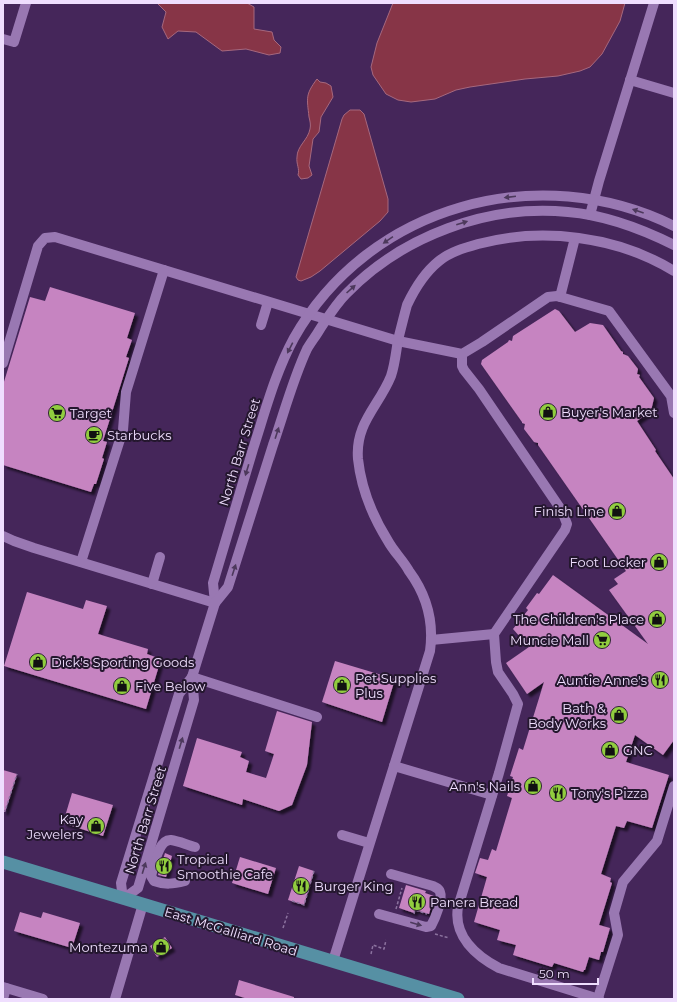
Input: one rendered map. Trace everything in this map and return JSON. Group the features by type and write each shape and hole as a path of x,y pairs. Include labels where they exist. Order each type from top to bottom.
{"main road":[{"name":"East McGalliard Road","path":"3,862 451,998"}],"street":[{"path":"3,39 14,42 26,3"},
{"path":"590,215 654,3"},
{"path":"630,80 674,93"},
{"name":"North Barr Street","path":"215,603 213,583 269,397 284,359 295,337 310,315 333,285 354,265 389,238 446,211 480,202 522,196 567,196 594,199 625,207 661,219 674,226"},
{"name":"North Barr Street","path":"192,677 194,700 138,888 123,898 122,883 179,694 192,677 215,603 228,587 284,411 301,363 308,348 326,320 346,294 365,277 400,252 430,235 467,221 518,212 567,212 590,215 618,222 649,233 674,245"},
{"path":"333,961 430,651 430,622 421,590 409,570 388,542 378,522 362,480 358,458 360,434 368,416 391,377 407,304 423,276 439,260 459,250 491,241 516,237 544,235 575,238 601,243 628,250 664,265 674,271"},
{"path":"3,363 38,246 45,238 55,237 398,341 462,354 548,297 557,296 609,311 673,395 674,413"},
{"path":"560,297 575,238"},
{"path":"82,562 122,430 126,392 164,270"},
{"path":"261,325 268,302"},
{"path":"462,354 462,366 464,370 479,389 562,510 567,524 565,530 494,634 498,672 518,704 458,907 457,913 462,934 466,942 477,954 499,968 599,999 618,935 614,913 623,882 657,841 674,786"},
{"path":"3,536 20,544 215,603"},
{"path":"152,584 160,557"},
{"path":"431,640 494,634"},
{"path":"192,677 318,717"},
{"path":"394,766 492,794"},
{"path":"342,835 369,843"},
{"path":"185,881 162,884 154,881 151,876 160,846 165,841 170,840 195,847"},
{"path":"379,914 426,927 431,926 439,906 441,893 439,889 391,874"},
{"path":"115,999 143,904"},
{"path":"3,999 5,988 43,999"}],"path":[{"path":"3,810 5,811 17,774"},
{"path":"292,901 304,905 314,871"},
{"path":"402,911 396,910 404,882"},
{"path":"413,915 415,910 429,914"},
{"path":"283,928 288,913"},
{"path":"371,954 373,945 384,949 386,940"}],"shaded area":[{"path":"157,3 247,3 254,7 254,29 272,32 274,40 281,47 280,53 269,55 246,49 222,51 196,32 178,31 168,39 162,27 166,12"},
{"path":"393,3 625,3 620,21 602,54 590,67 558,76 470,87 456,90 435,99 411,102 398,100 386,94 373,75 371,67 377,43"},
{"path":"317,79 320,82 331,86 333,97 321,117 319,132 313,139 309,166 312,175 308,178 301,179 298,175 297,153 309,133 310,124 308,97 310,89"},
{"path":"350,110 360,110 364,114 388,199 388,212 380,221 320,271 301,281 296,277 342,119"}],"building":[{"name":"Target","path":"50,287 135,313 127,338 132,340 126,357 129,358 103,441 107,442 102,458 104,459 96,484 94,484 91,492 3,465 3,385 30,297 45,301"},
{"name":"Muncie Mall","path":"555,309 559,311 575,332 590,323 603,325 623,354 628,356 638,369 637,374 640,375 639,377 654,398 651,411 637,421 674,479 674,740 663,755 635,735 626,762 669,775 652,828 627,821 624,828 616,826 601,874 611,878 610,882 612,883 599,925 610,928 599,960 589,957 583,972 554,963 552,967 513,955 516,945 497,940 500,930 474,922 487,877 475,873 480,858 488,860 492,849 496,851 512,798 507,796 513,777 510,776 519,748 523,750 544,682 527,694 506,663 529,647 513,629 528,610 526,608 553,575 648,644 609,590 618,584 614,579 626,571 538,443 534,442 524,429 525,424 522,423 481,364 482,360 509,340 512,341 513,336"},
{"path":"27,592 83,609 86,600 107,606 98,634 148,649 147,654 161,659 146,709 4,666"},
{"path":"335,661 395,679 382,722 322,702"},
{"path":"277,711 312,722 307,765 292,805 279,811 243,799 242,805 183,786 197,738 242,752 240,757 249,761 246,772 266,778 274,754 265,751"},
{"path":"3,770 17,774 5,812 3,812"},
{"path":"72,793 113,805 103,836 63,823"},
{"name":"Tropical Smoothie Cafe","path":"165,853 172,856 166,877 158,875"},
{"path":"240,857 276,868 268,894 232,883"},
{"name":"Burger King","path":"299,866 314,871 304,905 288,900"},
{"name":"Panera Bread","path":"406,885 426,891 425,893 434,896 429,914 415,910 414,913 399,908"},
{"path":"20,912 41,918 43,912 80,923 72,948 14,931"},
{"path":"165,937 172,948 157,957 150,946"},
{"path":"239,980 294,997 294,999 248,999 235,995"}],"place":[{"name":"Buyer's Market","path":"548,412"},
{"name":"Target","path":"57,413"},
{"name":"Starbucks","path":"94,435"},
{"name":"Finish Line","path":"617,511"},
{"name":"Foot Locker","path":"659,562"},
{"name":"The Children's Place","path":"657,619"},
{"name":"Muncie Mall","path":"602,640"},
{"name":"Dick's Sporting Goods","path":"38,662"},
{"name":"Auntie Anne's","path":"660,680"},
{"name":"Pet Supplies Plus","path":"342,685"},
{"name":"Five Below","path":"122,686"},
{"name":"Bath & Body Works","path":"619,715"},
{"name":"GNC","path":"610,750"},
{"name":"Ann's Nails","path":"533,786"},
{"name":"Tony's Pizza","path":"558,793"},
{"name":"Kay Jewelers","path":"96,826"},
{"name":"Tropical Smoothie Cafe","path":"164,866"},
{"name":"Burger King","path":"301,886"},
{"name":"Panera Bread","path":"417,902"},
{"name":"Montezuma","path":"161,947"}]}
